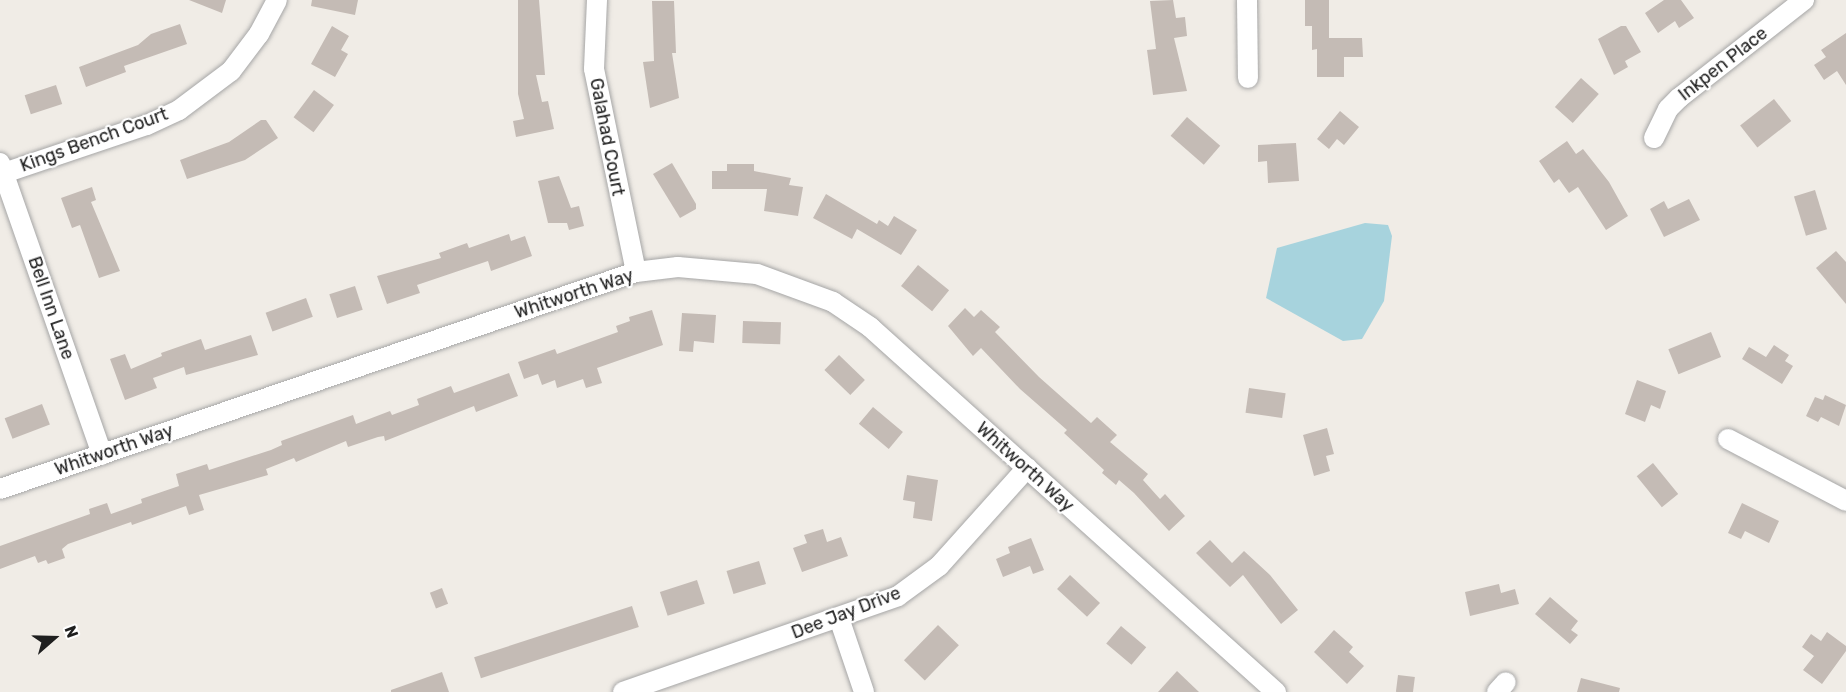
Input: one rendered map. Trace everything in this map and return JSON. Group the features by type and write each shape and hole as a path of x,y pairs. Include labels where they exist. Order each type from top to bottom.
{"street":[{"name":"Kings Bench Court","path":"2,167 147,125 179,110 231,71 259,34 277,0"},
{"name":"Galahad Court","path":"597,0 594,69 636,272"},
{"path":"1247,0 1248,78"},
{"name":"Inkpen Place","path":"1654,138 1664,115 1679,98 1804,0"},
{"name":"Bell Inn Lane","path":"2,167 102,455"},
{"name":"Whitworth Way","path":"0,489 636,272 718,268 767,277 833,302 870,327 1275,692"},
{"path":"1728,439 1846,501"},
{"name":"Dee Jay Drive","path":"623,692 898,596 920,583 1028,468"},
{"path":"839,618 864,692"}],"water":[{"path":"1365,223 1388,225 1392,236 1384,301 1362,339 1343,341 1266,298 1277,248"}],"building":[{"path":"189,0 226,0 222,13"},
{"path":"312,0 358,0 355,15 311,6"},
{"path":"518,0 539,0 545,75 536,75 542,102 548,101 554,129 516,137 513,121 524,119 518,94"},
{"path":"1173,0 1176,18 1185,17 1187,36 1174,38 1187,91 1153,95 1147,50 1156,49 1150,1"},
{"path":"1305,0 1329,0 1329,38 1362,38 1363,57 1344,57 1344,77 1317,77 1317,49 1312,50 1312,26 1305,26"},
{"path":"1664,0 1681,0 1694,18 1679,28 1675,21 1658,33 1645,13"},
{"path":"652,1 674,1 676,53 672,53 679,98 650,108 643,62 654,61"},
{"path":"180,24 187,44 124,66 126,72 86,87 79,67 138,45 151,34"},
{"path":"332,26 349,36 341,50 348,54 335,77 311,64"},
{"path":"1621,26 1626,26 1641,52 1625,61 1628,67 1614,75 1598,39"},
{"path":"1846,33 1846,85 1837,71 1824,80 1814,65 1826,57 1821,50"},
{"path":"1581,78 1599,94 1573,123 1555,107"},
{"path":"56,85 62,104 31,114 25,95"},
{"path":"314,90 334,105 314,132 294,117"},
{"path":"1774,99 1791,121 1757,148 1740,125"},
{"path":"1340,111 1359,127 1344,145 1337,139 1329,149 1317,139"},
{"path":"1187,117 1220,146 1204,165 1171,136"},
{"path":"261,120 266,120 278,138 245,160 187,179 180,160 229,142"},
{"path":"1567,141 1576,154 1583,149 1609,182 1628,216 1606,230 1578,187 1569,193 1559,179 1554,183 1539,161"},
{"path":"1296,143 1299,181 1268,183 1267,161 1258,162 1258,145"},
{"path":"672,163 696,204 696,209 680,218 653,174"},
{"path":"727,164 754,164 754,171 791,178 789,185 803,187 798,216 764,211 767,189 712,189 712,171 727,171"},
{"path":"559,176 571,208 579,206 584,226 569,230 567,223 548,223 538,181"},
{"path":"92,187 96,200 91,202 120,271 99,278 80,225 72,228 61,198"},
{"path":"1815,190 1827,229 1806,236 1794,196"},
{"path":"826,194 877,224 879,220 888,226 894,216 917,230 901,255 857,229 852,239 813,218"},
{"path":"1689,199 1700,220 1664,237 1650,209 1664,201 1668,209"},
{"path":"509,234 511,241 525,236 532,256 491,271 488,261 417,285 420,293 387,304 377,276 441,258 439,253 467,243 469,248"},
{"path":"1836,251 1846,262 1846,304 1816,268"},
{"path":"918,265 949,290 932,311 901,286"},
{"path":"355,286 363,310 337,318 329,294"},
{"path":"306,298 313,317 272,332 266,313"},
{"path":"965,308 974,317 981,310 1000,327 995,332 1039,377 1091,423 1097,417 1117,435 1110,442 1148,474 1143,480 1160,499 1165,494 1185,516 1169,531 1119,480 1116,485 1102,473 1104,470 1064,433 1067,430 1020,389 981,348 973,356 948,326"},
{"path":"652,310 663,345 597,368 602,383 586,388 583,379 557,388 555,380 542,385 538,374 524,379 518,362 555,349 557,354 618,332 616,326 630,321 629,317"},
{"path":"682,313 716,315 714,343 694,341 693,352 679,351"},
{"path":"743,321 781,322 780,344 742,343"},
{"path":"1711,332 1721,357 1678,374 1668,349"},
{"path":"251,335 258,355 186,375 184,367 153,378 157,388 125,400 110,359 125,354 131,369 162,356 161,353 201,339 205,350"},
{"path":"1774,345 1789,355 1785,361 1793,366 1782,384 1742,359 1749,347 1766,357"},
{"path":"839,355 865,380 850,395 824,370"},
{"path":"509,373 518,396 476,412 474,406 385,441 384,436 348,447 346,441 296,462 294,458 266,469 268,475 199,495 204,510 189,515 186,506 68,544 62,549 65,558 48,564 46,560 38,563 35,556 0,569 0,546 90,514 89,509 107,503 111,514 142,503 141,499 179,486 176,474 207,464 209,470 271,450 282,445 281,441 353,415 356,424 390,411 392,415 419,405 417,399 451,386 454,393"},
{"path":"1637,380 1666,391 1660,409 1651,405 1645,422 1625,414"},
{"path":"1249,388 1286,393 1282,418 1246,413"},
{"path":"1825,395 1846,405 1839,426 1821,417 1818,422 1806,416 1815,397 1823,400"},
{"path":"42,404 50,425 13,439 5,418"},
{"path":"873,407 903,432 889,449 859,424"},
{"path":"1327,428 1334,454 1326,456 1330,471 1314,476 1303,435"},
{"path":"1653,463 1678,494 1662,507 1637,476"},
{"path":"907,475 938,480 932,521 913,518 915,502 903,500"},
{"path":"1742,503 1779,521 1769,543 1745,531 1741,539 1728,533"},
{"path":"823,529 827,542 841,537 848,556 802,572 793,548 807,543 804,535"},
{"path":"1031,538 1044,570 1033,574 1030,566 1003,577 996,559 1010,553 1008,547"},
{"path":"1210,540 1232,563 1244,551 1270,575 1298,610 1281,624 1243,575 1230,587 1196,553"},
{"path":"759,561 766,584 734,594 726,571"},
{"path":"1070,575 1100,603 1087,617 1057,589"},
{"path":"697,580 705,604 668,616 660,592"},
{"path":"1499,584 1501,593 1515,589 1519,604 1470,616 1465,592"},
{"path":"442,588 448,604 436,609 430,593"},
{"path":"1550,597 1578,621 1571,630 1578,635 1570,644 1535,614"},
{"path":"632,606 639,627 481,678 474,657"},
{"path":"938,625 959,645 925,680 904,660"},
{"path":"1121,626 1146,647 1131,665 1106,644"},
{"path":"1334,630 1353,647 1349,652 1364,666 1347,684 1314,652"},
{"path":"1827,632 1846,646 1846,651 1822,684 1803,670 1814,656 1802,647 1811,634 1821,641"},
{"path":"1177,671 1199,692 1158,692"},
{"path":"442,672 449,692 391,692 391,690"},
{"path":"1398,675 1415,677 1413,692 1396,692"},
{"path":"1581,678 1620,688 1619,692 1577,692"}]}
